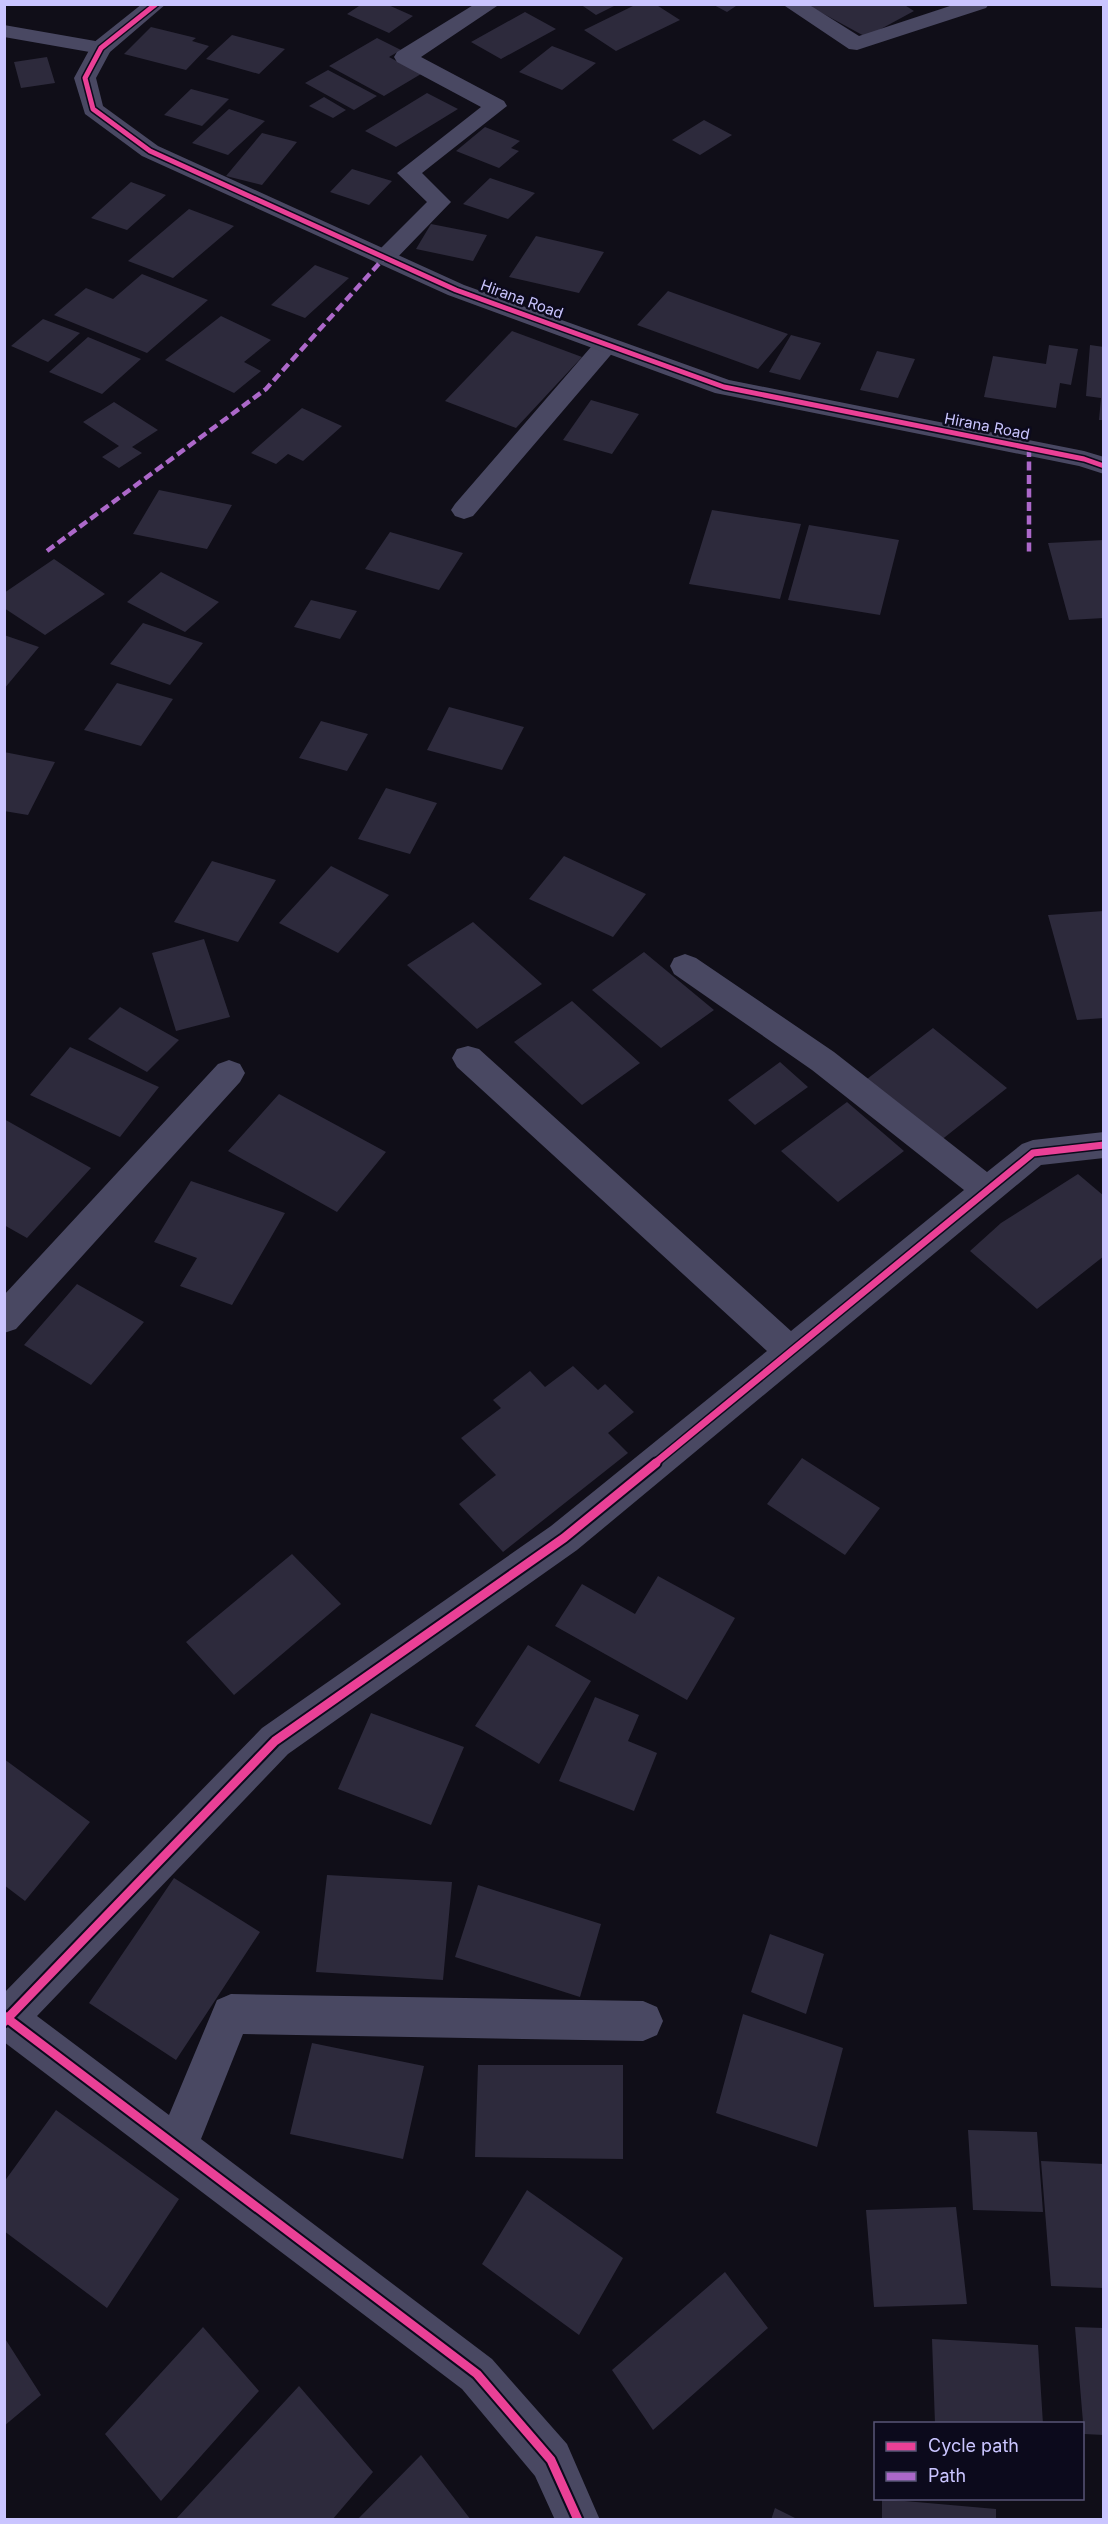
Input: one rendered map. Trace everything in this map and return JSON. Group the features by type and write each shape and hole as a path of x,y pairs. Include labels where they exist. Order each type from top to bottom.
{"street":[{"name":"Hirana Road","path":"156,4 100,48 85,78 93,109 150,151 456,290 724,387 1084,459 1104,466"},
{"path":"384,258 440,202 408,173 496,106 405,57 490,4"},
{"path":"792,4 857,44 979,4"},
{"path":"4,32 100,48"},
{"path":"464,510 606,345"},
{"path":"685,966 823,1061 987,1190"},
{"path":"468,1058 789,1352"},
{"path":"4,1319 229,1073"},
{"path":"578,2520 550,2460 477,2374 6,2018 275,1742 564,1538 1033,1153 1104,1145"},
{"path":"177,2147 231,2014 643,2021"}],"building":[{"path":"362,4 386,4 413,16 389,33 347,14"},
{"path":"580,4 618,4 596,15"},
{"path":"637,4 655,4 680,20 616,51 584,30"},
{"path":"712,4 739,4 727,12"},
{"path":"815,4 903,4 914,11 866,37 811,7"},
{"path":"525,12 556,29 501,59 471,42"},
{"path":"151,27 196,38 192,41 209,46 186,70 124,54"},
{"path":"232,35 285,49 259,74 206,59"},
{"path":"377,38 401,50 389,57 421,74 384,96 329,66"},
{"path":"552,46 596,63 562,90 519,72"},
{"path":"47,57 55,83 21,88 14,62"},
{"path":"328,70 377,96 354,110 305,83"},
{"path":"191,89 229,99 202,126 164,115"},
{"path":"427,93 458,109 396,147 365,131"},
{"path":"324,97 346,110 333,118 309,106"},
{"path":"229,109 265,121 228,155 192,143"},
{"path":"704,120 732,135 700,155 672,140"},
{"path":"485,127 520,141 511,148 519,151 499,168 456,151"},
{"path":"262,133 297,142 262,185 226,176"},
{"path":"352,169 392,181 369,205 330,192"},
{"path":"490,178 535,193 508,219 463,204"},
{"path":"131,182 166,195 127,230 91,218"},
{"path":"189,209 234,226 173,278 128,261"},
{"path":"431,224 487,235 473,261 416,249"},
{"path":"536,236 604,252 579,293 509,277"},
{"path":"315,265 349,278 305,318 271,305"},
{"path":"142,274 208,300 147,353 54,315 86,288 113,299"},
{"path":"668,291 788,334 758,369 637,325"},
{"path":"221,316 271,340 244,362 261,371 234,393 165,360"},
{"path":"43,319 80,333 48,362 11,346"},
{"path":"512,331 582,357 516,428 445,401"},
{"path":"791,335 821,343 800,380 769,372"},
{"path":"88,337 141,359 102,394 49,372"},
{"path":"1049,345 1078,349 1071,385 1060,383 1056,408 984,397 993,356 1046,364"},
{"path":"1090,345 1104,347 1104,420 1099,420 1101,398 1086,396"},
{"path":"877,351 915,359 898,398 860,390"},
{"path":"591,400 639,414 612,454 563,440"},
{"path":"114,402 158,430 132,447 142,453 119,468 102,457 119,446 83,422"},
{"path":"302,408 342,426 303,461 288,454 276,464 251,453"},
{"path":"159,490 232,505 207,549 133,534"},
{"path":"712,510 801,524 780,599 689,584"},
{"path":"809,525 899,540 880,615 788,600"},
{"path":"390,532 463,553 439,590 365,569"},
{"path":"1104,540 1104,618 1069,620 1048,543"},
{"path":"54,559 105,594 45,635 4,608 4,593"},
{"path":"161,572 219,602 185,632 127,602"},
{"path":"311,600 357,611 340,639 294,627"},
{"path":"143,623 203,643 170,685 110,664"},
{"path":"4,635 39,647 4,689"},
{"path":"117,683 173,699 141,746 84,730"},
{"path":"449,707 524,727 502,770 427,750"},
{"path":"321,721 368,734 347,771 299,758"},
{"path":"4,752 55,762 28,815 4,811"},
{"path":"386,788 437,803 410,854 358,839"},
{"path":"564,856 646,894 613,937 529,899"},
{"path":"212,861 276,880 238,942 174,922"},
{"path":"331,866 389,895 338,953 279,923"},
{"path":"1104,911 1104,1018 1077,1020 1048,915"},
{"path":"473,922 542,984 477,1029 407,965"},
{"path":"204,939 230,1017 176,1031 152,953"},
{"path":"644,952 714,1010 661,1048 592,990"},
{"path":"572,1001 640,1063 582,1105 514,1042"},
{"path":"120,1007 179,1040 147,1072 88,1039"},
{"path":"933,1028 1007,1088 940,1141 867,1079"},
{"path":"70,1047 159,1087 120,1137 30,1095"},
{"path":"780,1062 808,1087 755,1125 728,1100"},
{"path":"279,1094 386,1152 337,1212 228,1151"},
{"path":"847,1102 904,1151 838,1202 781,1151"},
{"path":"4,1119 91,1168 27,1238 4,1225"},
{"path":"1078,1174 1104,1196 1104,1256 1037,1309 970,1251 1001,1223"},
{"path":"191,1181 285,1213 232,1305 180,1286 197,1258 154,1242"},
{"path":"77,1284 144,1322 91,1385 24,1345"},
{"path":"573,1366 598,1390 605,1384 634,1412 608,1433 628,1453 503,1552 459,1504 496,1475 461,1438 501,1408 493,1400 530,1371 545,1387"},
{"path":"802,1458 880,1508 845,1555 767,1504"},
{"path":"292,1554 341,1604 234,1695 186,1642"},
{"path":"658,1576 735,1618 687,1700 555,1626 582,1584 635,1614"},
{"path":"528,1645 591,1681 539,1764 475,1726"},
{"path":"595,1697 639,1715 628,1741 657,1753 634,1811 559,1781"},
{"path":"371,1713 464,1747 431,1825 338,1789"},
{"path":"4,1759 90,1822 25,1901 4,1885"},
{"path":"327,1875 452,1882 443,1980 316,1972"},
{"path":"174,1878 260,1932 176,2060 89,2003"},
{"path":"478,1885 601,1924 580,1997 455,1957"},
{"path":"770,1934 824,1954 806,2014 751,1992"},
{"path":"743,2014 843,2048 817,2147 716,2113"},
{"path":"312,2043 424,2066 403,2159 290,2134"},
{"path":"478,2065 623,2065 623,2159 475,2157"},
{"path":"56,2110 179,2199 107,2308 4,2231 4,2182"},
{"path":"968,2130 1037,2132 1043,2212 973,2210"},
{"path":"1041,2161 1104,2164 1104,2288 1051,2286"},
{"path":"527,2190 623,2258 579,2335 482,2264"},
{"path":"956,2207 967,2304 874,2307 866,2210"},
{"path":"725,2272 768,2328 653,2430 612,2370"},
{"path":"203,2327 259,2391 161,2501 105,2434"},
{"path":"1075,2327 1104,2328 1104,2435 1084,2434"},
{"path":"4,2337 41,2395 4,2426"},
{"path":"932,2339 1038,2345 1043,2422 935,2422"},
{"path":"299,2386 373,2472 332,2520 175,2520"},
{"path":"421,2455 471,2520 357,2520"},
{"path":"882,2500 996,2509 996,2520 882,2520"},
{"path":"775,2508 799,2520 771,2520"}],"marked path":[{"path":"47,551 266,389 384,258"},
{"path":"1029,448 1029,552"}],"cycle path":[{"path":"156,4 101,48 85,78 93,109 150,151 456,290 724,387 1084,459 1104,466"},
{"path":"4,2022 275,1741 564,1538 1033,1153 1104,1145"},
{"path":"4,2016 477,2374 551,2460 578,2520"}]}
